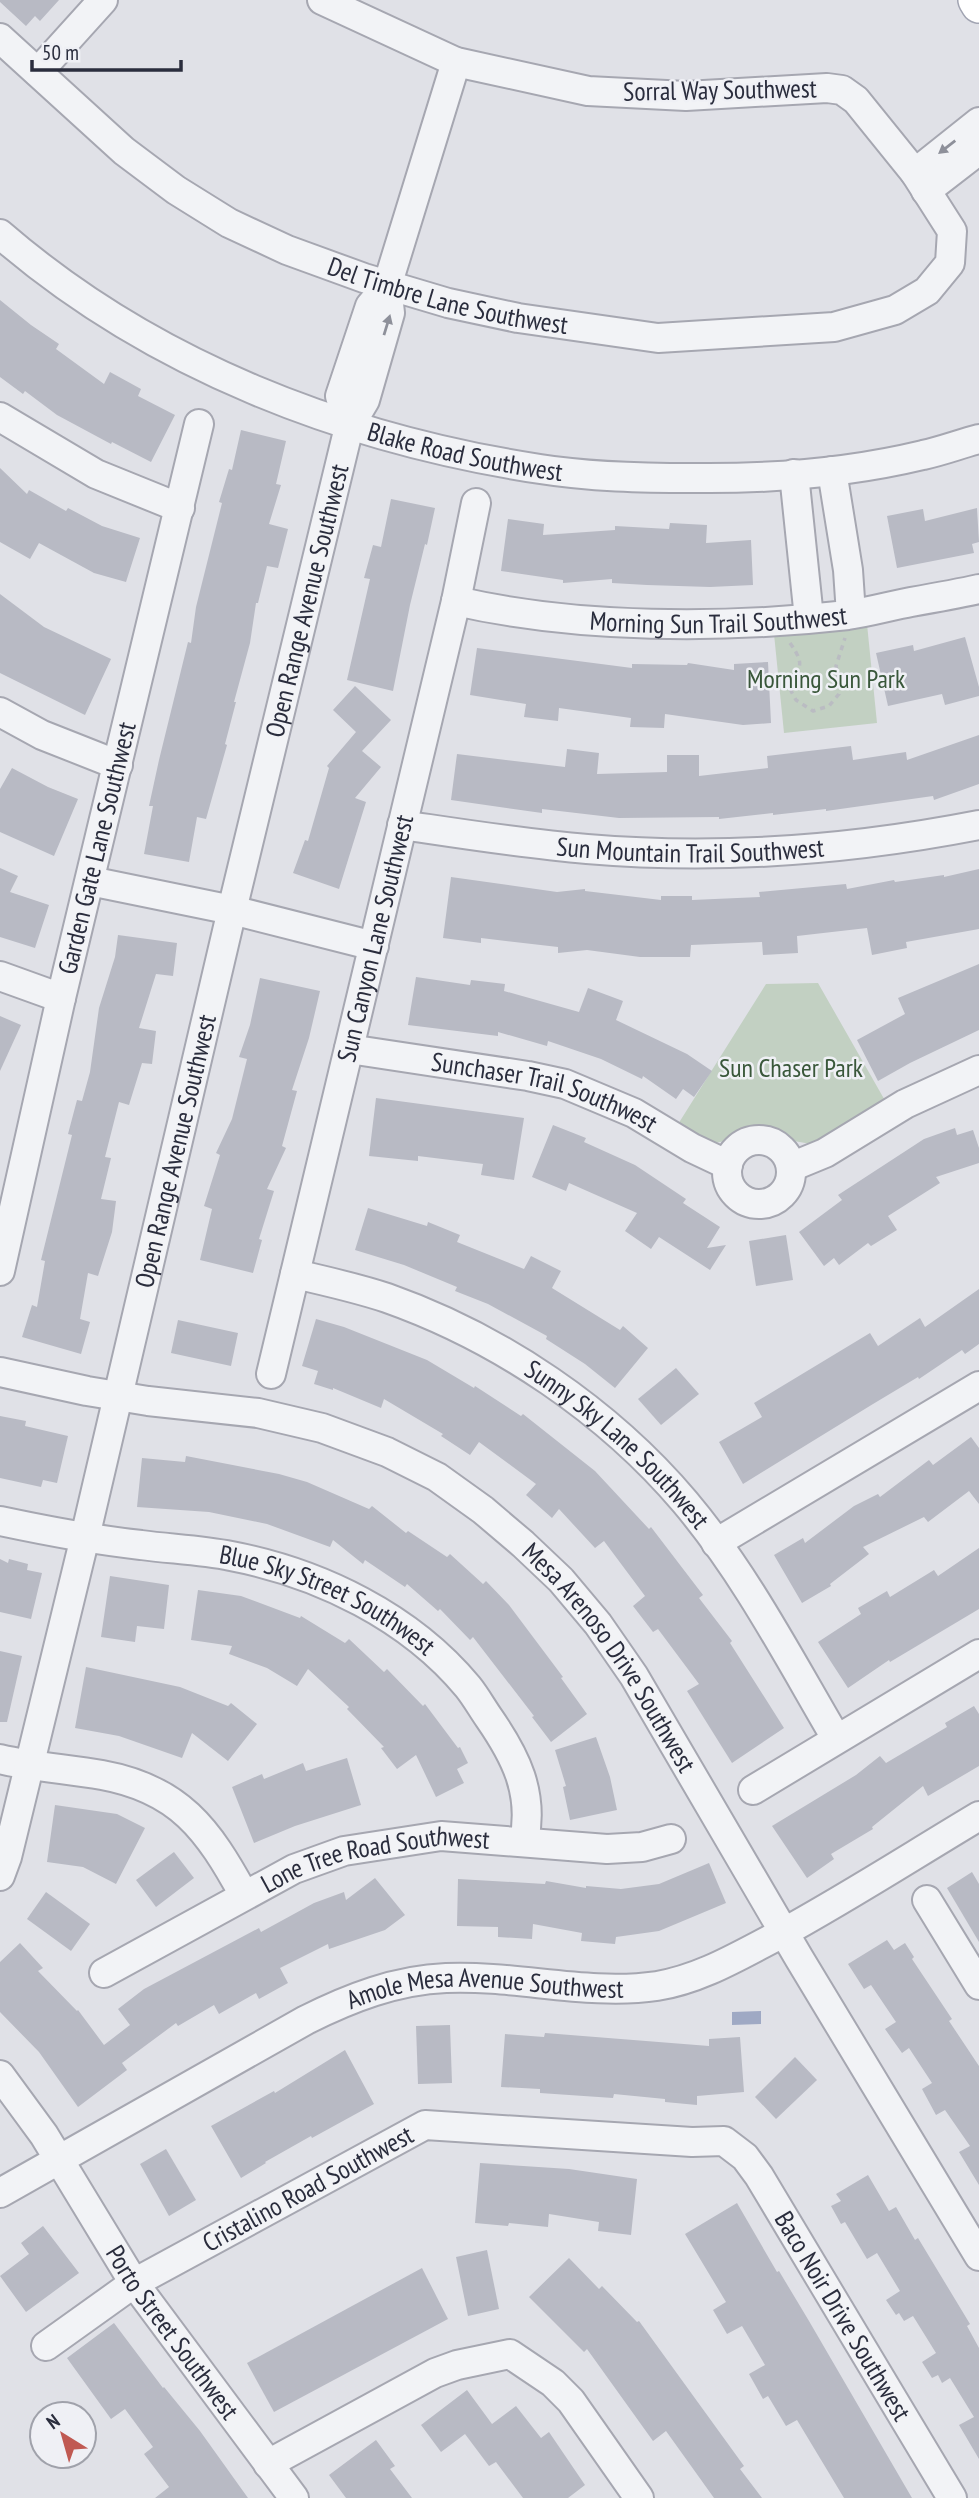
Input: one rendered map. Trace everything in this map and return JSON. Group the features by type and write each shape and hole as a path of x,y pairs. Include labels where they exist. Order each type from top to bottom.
{"main road":[{"path":"976,0 979,5"}],"street":[{"path":"38,72 103,0"},
{"name":"Sorral Way Southwest","path":"322,0 457,62 587,91 686,96 827,88 842,90 856,100 920,182"},
{"name":"Del Timbre Lane Southwest","path":"0,38 124,151 176,190 229,223 287,250 387,286 519,318 657,338 835,327 895,310 927,291 950,263 952,231 920,182"},
{"name":"Open Range Avenue Southwest","path":"0,1876 7,1857 85,1537 349,427 365,400 364,361 391,310 387,286 457,62"},
{"path":"920,182 979,122"},
{"path":"920,182 979,150"},
{"name":"Blake Road Southwest","path":"0,234 30,260 84,298 178,354 253,390 349,427 447,452 542,470 646,478 731,479 832,471 924,455 979,439"},
{"path":"0,417 96,474 180,508"},
{"name":"Garden Gate Lane Southwest","path":"0,1271 5,1226 199,424"},
{"path":"832,471 843,545 848,624"},
{"path":"794,474 809,618"},
{"name":"Sun Canyon Lane Southwest","path":"271,1374 456,601 476,503"},
{"path":"801,551 843,545"},
{"name":"Morning Sun Trail Southwest","path":"456,601 593,620 744,623 809,618 848,624 979,589"},
{"path":"0,712 42,735 118,765"},
{"name":"Sun Mountain Trail Southwest","path":"402,825 590,849 702,853 819,848 884,841 979,825"},
{"path":"90,880 232,910 374,946"},
{"path":"0,976 61,998"},
{"name":"Sunchaser Trail Southwest","path":"349,1049 565,1084 634,1113 692,1148 728,1165"},
{"path":"790,1167 825,1153 905,1104 979,1070"},
{"path":"760,1140 776,1145 783,1151 790,1167 788,1186 773,1200 753,1203 736,1194 730,1185 728,1165 739,1147 750,1142 760,1140"},
{"name":"Sunny Sky Lane Southwest","path":"295,1274 349,1287 419,1311 481,1340 550,1381 621,1437 686,1503 716,1543 742,1580 836,1738"},
{"name":"Mesa Arenoso Drive Southwest","path":"0,1372 118,1395 258,1413 321,1428 387,1452 436,1478 483,1510 561,1580 598,1624 634,1676 979,2256"},
{"path":"716,1543 979,1386"},
{"name":"Blue Sky Street Southwest","path":"0,1521 85,1537 232,1556 313,1578 391,1620 429,1649 468,1687 505,1741 524,1783 529,1818 524,1841"},
{"path":"753,1790 979,1654"},
{"path":"0,1759 122,1779 175,1802 204,1830 244,1895"},
{"name":"Amole Mesa Avenue Southwest","path":"0,2193 306,2020 347,2000 399,1984 446,1978 492,1979 618,1990 660,1985 708,1971 784,1932 979,1816"},
{"name":"Lone Tree Road Southwest","path":"104,1973 294,1869 344,1851 441,1836 607,1849 642,1847 671,1839"},
{"path":"927,1900 979,1984"},
{"name":"Porto Street Southwest","path":"0,2075 21,2101 134,2283 294,2498"},
{"name":"Cristalino Road Southwest","path":"46,2346 134,2283 425,2125 692,2142 724,2141"},
{"name":"Baco Noir Drive Southwest","path":"724,2141 745,2157 759,2175 952,2498"},
{"path":"268,2464 435,2373 457,2365 510,2354 553,2384 571,2401 639,2498"}],"path":[{"path":"786,639 800,661 791,691 796,700 813,711 829,706 839,694 841,687 836,666 848,624"}],"green space":[{"name":"Morning Sun Park","path":"867,624 877,723 784,733 774,634"},
{"name":"Sun Chaser Park","path":"818,983 887,1104 822,1143 794,1141 776,1131 760,1129 734,1139 706,1145 675,1129 766,984"}],"water":[{"path":"761,2011 761,2024 732,2025 732,2012"}],"building":[{"path":"0,0 59,0 40,21 35,16 26,26"},
{"path":"0,300 59,344 56,349 104,384 110,372 141,389 138,396 175,415 151,462 57,415 25,391 23,394 0,377"},
{"path":"241,430 286,441 276,484 281,485 269,524 288,529 278,568 267,566 256,603 250,643 225,744 227,745 206,819 197,817 189,862 144,854 153,806 149,806 188,642 191,643 196,607 222,503 219,502 229,469 232,470"},
{"path":"0,468 27,494 29,490 66,511 68,508 102,526 140,538 126,582 94,573 39,543 30,559 0,542"},
{"path":"391,499 435,508 410,605 393,691 347,680 370,579 364,578 373,545 381,547"},
{"path":"977,508 979,542 972,544 974,553 897,568 887,516 923,509 925,521"},
{"path":"508,519 544,524 543,535 615,530 615,526 669,529 670,523 707,525 706,543 751,540 753,585 647,585 612,583 612,579 563,583 563,580 501,571"},
{"path":"0,594 44,627 111,659 85,715 0,673"},
{"path":"965,637 979,696 945,705 942,694 888,706 876,653 913,645 914,651"},
{"path":"477,648 632,668 632,664 688,663 734,670 734,664 768,662 771,723 743,725 665,714 664,728 630,727 631,718 559,708 558,721 524,717 526,704 470,695"},
{"path":"355,686 391,720 362,751 381,767 355,798 366,802 339,889 293,873 305,840 308,841 329,768 327,766 356,732 333,710"},
{"path":"979,735 979,784 934,800 933,796 826,811 719,819 619,818 542,809 542,813 451,800 457,754 565,767 567,749 599,753 597,774 667,772 667,755 699,755 699,776 768,768 767,756 851,746 853,760 906,752 907,760"},
{"path":"12,768 78,799 54,856 0,832 0,789"},
{"path":"0,868 18,876 10,892 49,905 35,948 0,937"},
{"path":"979,869 979,929 906,942 907,948 872,955 867,928 797,936 798,953 763,955 762,942 691,945 690,957 640,957 587,950 558,953 558,947 481,938 481,943 443,938 451,877 557,892 585,889 661,900 661,896 692,896 692,900 760,897 759,892 846,884 847,889 894,880 944,877"},
{"path":"118,935 177,943 173,976 156,974 139,1028 156,1031 152,1064 142,1063 129,1105 119,1102 105,1157 111,1158 101,1199 116,1201 112,1232 98,1276 88,1273 80,1319 90,1322 81,1354 22,1337 32,1305 37,1307 45,1261 41,1260 72,1135 68,1134 77,1100 82,1101 90,1072 99,1008 115,957"},
{"path":"979,964 979,1030 878,1081 857,1040 905,1014 898,998"},
{"path":"416,977 470,985 471,980 505,984 504,991 579,1012 588,988 623,1001 616,1020 687,1054 712,1071 694,1097 683,1089 676,1099 643,1076 642,1079 601,1059 548,1041 547,1046 498,1032 498,1036 408,1025"},
{"path":"260,978 320,991 309,1038 292,1090 297,1091 282,1146 286,1148 267,1189 274,1191 259,1239 262,1240 253,1273 200,1260 212,1209 204,1206 220,1155 216,1153 232,1119 247,1059 239,1057 250,1025"},
{"path":"0,1016 21,1025 0,1071"},
{"path":"376,1098 524,1118 514,1180 481,1175 483,1164 418,1156 418,1161 369,1156"},
{"path":"553,1125 586,1138 584,1142 635,1165 686,1199 683,1203 720,1227 707,1248 726,1245 710,1270 659,1237 651,1249 625,1231 637,1213 569,1183 566,1191 532,1177"},
{"path":"955,1128 957,1135 973,1130 979,1148 979,1163 936,1177 940,1183 888,1216 897,1230 871,1246 868,1243 839,1265 834,1258 824,1266 799,1232 842,1200 838,1195 924,1139"},
{"path":"368,1208 427,1226 428,1222 460,1235 457,1242 524,1269 531,1256 561,1271 552,1288 620,1330 623,1326 648,1348 615,1388 585,1364 546,1339 547,1336 488,1304 455,1291 457,1287 404,1265 355,1250"},
{"path":"786,1235 793,1280 756,1286 749,1241"},
{"path":"979,1289 979,1344 965,1354 962,1350 919,1379 918,1377 743,1484 719,1442 762,1417 754,1403 870,1333 878,1346 920,1318 925,1327"},
{"path":"316,1319 344,1327 427,1360 474,1388 475,1386 521,1416 523,1414 595,1471 649,1529 651,1527 703,1595 699,1598 732,1641 730,1643 784,1728 732,1763 687,1691 699,1684 658,1629 653,1632 633,1606 645,1596 604,1541 595,1548 559,1509 552,1518 526,1495 536,1484 479,1442 470,1455 441,1436 443,1434 384,1399 381,1408 333,1388 314,1384 318,1371 302,1366"},
{"path":"178,1320 238,1333 231,1366 171,1353"},
{"path":"676,1368 699,1394 661,1425 638,1399"},
{"path":"0,1416 26,1421 25,1426 68,1436 57,1483 43,1480 41,1487 0,1478"},
{"path":"971,1437 979,1448 979,1504 969,1491 928,1522 924,1517 863,1547 869,1554 830,1584 831,1586 802,1603 774,1555 803,1538 805,1543 854,1506 878,1494 880,1497 929,1460 933,1465"},
{"path":"186,1456 279,1474 307,1482 369,1509 372,1506 406,1533 408,1531 447,1557 450,1554 483,1584 486,1581 509,1605 587,1714 551,1742 473,1637 470,1640 440,1609 438,1611 407,1584 405,1587 365,1560 363,1564 333,1540 330,1547 267,1524 209,1512 137,1507 142,1458 185,1462"},
{"path":"979,1548 979,1609 890,1662 889,1660 848,1688 818,1642 861,1614 858,1608 887,1591 890,1597 934,1570 938,1576"},
{"path":"0,1559 8,1563 9,1559 28,1564 27,1570 42,1573 31,1619 0,1612"},
{"path":"110,1576 169,1585 164,1629 137,1626 135,1642 101,1637"},
{"path":"198,1590 241,1596 300,1618 301,1616 345,1643 349,1639 384,1672 387,1669 423,1706 425,1704 458,1748 460,1747 468,1763 457,1769 464,1783 436,1797 416,1755 397,1769 381,1748 384,1747 347,1709 349,1707 308,1669 297,1686 267,1668 229,1654 232,1646 191,1640"},
{"path":"0,1651 22,1656 7,1722 0,1722"},
{"path":"86,1667 180,1687 228,1706 231,1703 257,1724 228,1761 192,1733 182,1758 119,1736 75,1728"},
{"path":"974,1706 979,1714 979,1766 928,1796 923,1786 872,1827 873,1829 831,1854 834,1859 807,1878 772,1826 856,1775 880,1756 886,1763 947,1727 945,1723"},
{"path":"596,1737 610,1777 617,1810 570,1820 563,1787 566,1786 555,1750"},
{"path":"347,1758 361,1805 295,1826 254,1843 232,1787 262,1774 264,1779 303,1763 306,1771"},
{"path":"55,1805 117,1814 145,1828 116,1884 83,1867 47,1862"},
{"path":"174,1852 194,1878 156,1907 136,1880"},
{"path":"709,1863 726,1903 659,1931 616,1937 615,1944 581,1941 582,1933 533,1924 532,1939 498,1937 498,1927 457,1926 458,1879 545,1884 546,1881 586,1888 621,1889 659,1884"},
{"path":"972,1872 979,1884 979,1942 947,1888"},
{"path":"375,1878 405,1915 385,1930 329,1949 328,1944 280,1968 288,1983 259,1999 256,1993 219,2014 214,2005 178,2026 176,2023 122,2063 127,2070 78,2107 39,2052 0,2012 0,1962 20,1943 43,1968 38,1971 78,2010 104,2045 130,2025 118,2009 144,1989 259,1928 261,1932 314,1903 344,1892 346,1900"},
{"path":"46,1892 90,1924 71,1951 27,1919"},
{"path":"887,1940 894,1950 905,1943 914,1957 912,1959 952,2019 949,2021 979,2066 979,2185 959,2152 970,2146 945,2110 936,2115 922,2089 932,2083 909,2048 902,2053 885,2029 896,2022 871,1985 864,1989 848,1964"},
{"path":"450,2025 452,2083 418,2084 416,2026"},
{"path":"545,2033 709,2046 709,2039 740,2037 744,2092 697,2096 697,2105 614,2094 613,2098 540,2093 540,2089 501,2087 505,2034 544,2037"},
{"path":"345,2050 374,2104 312,2138 311,2136 241,2178 211,2126 274,2091 275,2093"},
{"path":"795,2057 817,2080 776,2119 755,2097"},
{"path":"166,2149 196,2200 169,2216 140,2164"},
{"path":"480,2163 569,2169 637,2179 631,2235 598,2231 599,2222 549,2214 548,2227 475,2223"},
{"path":"868,2175 889,2211 896,2207 915,2240 918,2238 970,2324 967,2326 979,2348 979,2459 959,2425 974,2417 950,2378 942,2383 938,2375 932,2378 922,2362 936,2353 913,2316 904,2321 899,2313 896,2315 886,2300 900,2291 877,2253 867,2259 845,2222 841,2224 831,2206 841,2201 836,2194"},
{"path":"737,2203 912,2498 844,2498 797,2420 786,2426 768,2396 763,2399 749,2374 765,2365 742,2326 727,2334 713,2310 726,2302 685,2234"},
{"path":"43,2226 79,2273 26,2312 0,2276 29,2254 21,2243"},
{"path":"487,2250 499,2309 468,2316 456,2257"},
{"path":"569,2258 599,2289 602,2286 637,2322 639,2321 744,2466 740,2469 762,2498 714,2498 666,2431 653,2441 587,2349 584,2352 529,2297"},
{"path":"422,2268 448,2319 274,2412 247,2363"},
{"path":"114,2323 163,2388 200,2431 248,2498 155,2498 169,2487 144,2454 153,2447 125,2409 111,2419 67,2358"},
{"path":"467,2390 492,2424 516,2406 541,2438 549,2432 585,2485 568,2498 523,2498 496,2462 489,2466 465,2434 441,2452 421,2425"},
{"path":"376,2440 395,2466 390,2469 412,2498 346,2498 329,2475"}]}
